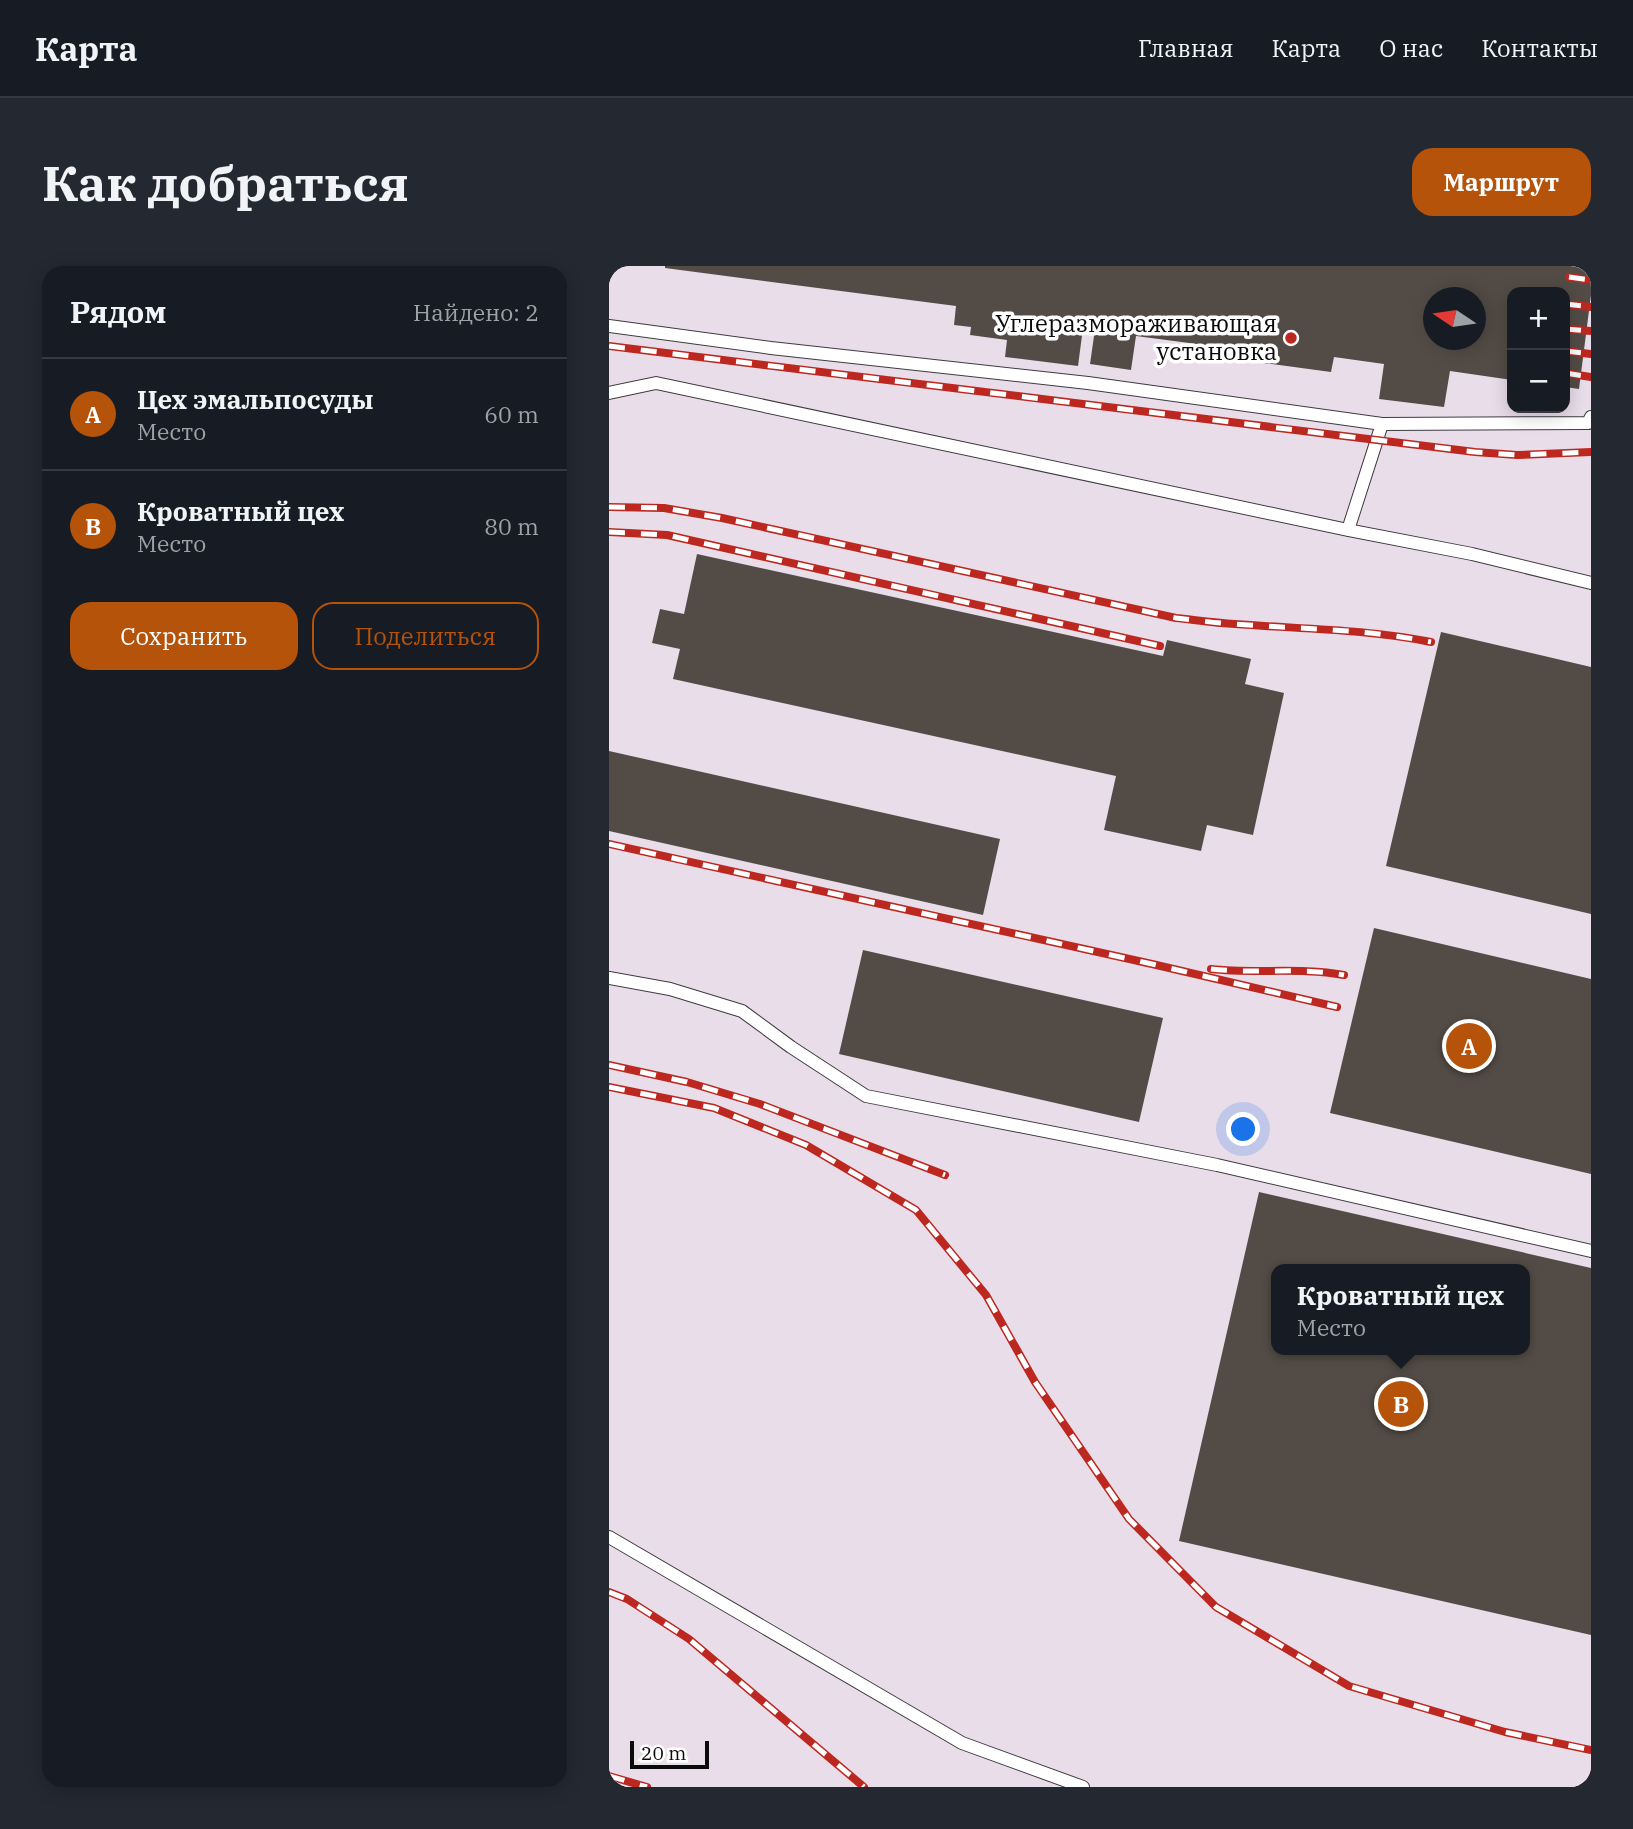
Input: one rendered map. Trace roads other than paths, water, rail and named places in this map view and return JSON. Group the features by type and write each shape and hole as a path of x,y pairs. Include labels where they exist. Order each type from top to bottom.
{"lane":[{"path":"609,326 771,348 1088,383 1382,424 1588,423 1591,417"},
{"path":"609,393 656,383 1472,554 1591,583"},
{"path":"1348,530 1382,424"},
{"path":"609,978 670,989 742,1011 866,1096 1217,1165 1591,1251"},
{"path":"609,1537 962,1743 1083,1787"}],"railway":[{"path":"1569,277 1591,280"},
{"path":"1570,305 1591,307"},
{"path":"1570,329 1591,331"},
{"path":"609,346 1475,452 1517,455 1591,452"},
{"path":"1570,352 1591,354"},
{"path":"1570,374 1591,377"},
{"path":"609,507 664,508 722,518 1176,618 1358,632 1431,642"},
{"path":"609,532 667,535 1160,646"},
{"path":"609,844 1337,1007"},
{"path":"1211,969 1311,971 1344,975"},
{"path":"609,1065 687,1082 760,1104 945,1175"},
{"path":"609,1087 714,1108 806,1145 916,1210 986,1295 1035,1382 1129,1519 1216,1607 1349,1686 1505,1732 1591,1750"},
{"path":"609,1592 627,1599 689,1639 864,1787"},
{"path":"609,1776 647,1787"}],"place":[{"name":"Углеразмораживающая установка","path":"1291,338"},
{"name":"Цех эмальпосуды","path":"1469,1046"},
{"name":"Кроватный цех","path":"1401,1404"}]}
